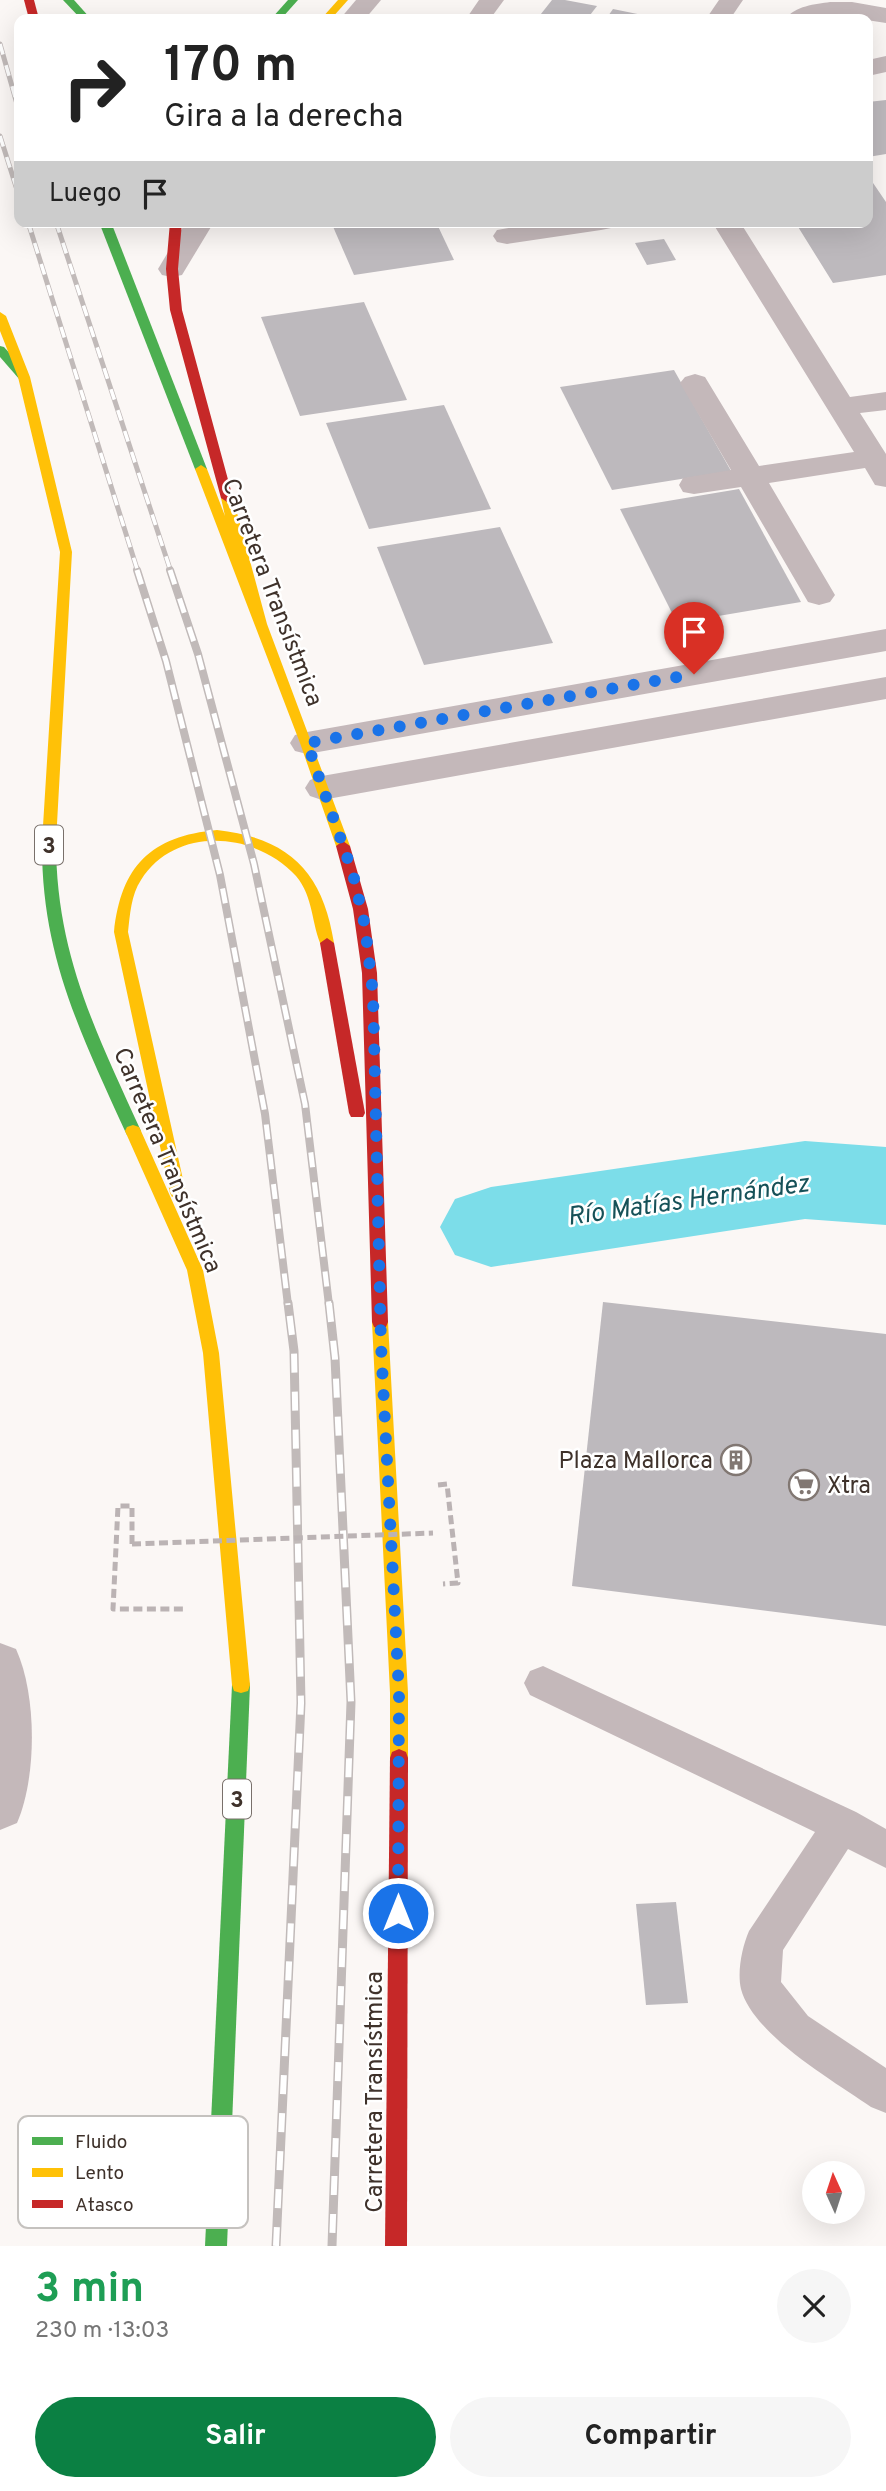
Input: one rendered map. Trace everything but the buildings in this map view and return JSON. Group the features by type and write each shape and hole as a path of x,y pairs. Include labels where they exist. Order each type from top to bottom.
{"main road":[{"path":"68,0 81,14"},
{"path":"280,14 293,0"},
{"path":"330,14 343,0"},
{"name":"Carretera Transístmica","path":"107,228 307,743 353,874 365,926 373,994 381,1345 399,1693 396,2246"},
{"path":"175,228 172,269 182,341 262,628"},
{"name":"Carretera Transístmica","path":"0,316 24,377 66,552 48,852 52,909 62,960 76,1004 195,1270 211,1353 236,1609 242,1700 222,2116"},
{"path":"0,350 24,377"},
{"path":"195,1270 121,932 123,910 129,888 137,873 152,857 176,844 200,836 241,835 264,843 287,856 302,872 316,894 322,911 380,1253"},
{"name":"Carretera Transístmica","path":"216,2246 217,2228"}],"street":[{"path":"356,14 369,0"},
{"path":"807,14 827,8 853,8 886,16"},
{"path":"172,269 196,228"},
{"path":"507,236 561,228"},
{"path":"694,485 749,477 880,468 730,228"},
{"path":"695,383 819,595"},
{"path":"842,407 886,401"},
{"path":"307,743 886,639"},
{"path":"323,788 886,688"},
{"path":"0,1663 7,1707 8,1753 0,1808"}],"lane":[{"path":"543,1683 842,1825 886,1850"},
{"path":"842,1825 764,1945 761,1988 794,2030 886,2092"}],"path":[{"path":"236,1609 113,1609 118,1506 132,1506 132,1544 433,1533"}],"waterway":[{"name":"Río Matías Hernández","path":"491,1227 805,1180 886,1186"}],"railway":[{"path":"0,44 14,93"},
{"path":"0,136 14,180"},
{"path":"30,228 138,572"},
{"path":"58,228 171,572"},
{"path":"137,570 166,661 220,875 265,1114 288,1305"},
{"path":"170,570 198,654 254,864 305,1104 329,1305"},
{"path":"276,2246 301,1703 294,1351 288,1303"},
{"path":"329,1303 335,1358 351,1702 332,2246"}],"traffic: fast":[{"path":"68,0 81,14"},
{"path":"280,14 293,0"},
{"path":"107,228 201,469"},
{"path":"0,350 24,377"},
{"path":"49,842 53,918 62,955 87,1027 133,1131"},
{"path":"222,2116 241,1685"},
{"path":"216,2246 217,2228"}],"traffic: slow":[{"path":"330,14 343,0"},
{"path":"0,316 24,377 66,552 49,842"},
{"path":"201,469 307,743 343,846"},
{"path":"227,498 262,628"},
{"path":"178,1193 121,932 127,895 136,875 152,857 172,844 194,837 217,835 264,845 284,857 307,881 319,906 327,943"},
{"path":"133,1131 195,1270 211,1353 241,1685"},
{"path":"380,1322 399,1693 399,1758"}],"traffic: jam":[{"path":"29,0 33,14"},
{"path":"175,228 172,269 176,310 227,498"},
{"path":"343,846 360,909 370,973 380,1322"},
{"path":"327,943 357,1113"},
{"path":"396,2246 399,1758"}],"place":[{"name":"Plaza Mallorca","path":"736,1460"},
{"name":"Xtra","path":"804,1485"}],"route":[{"path":"398,1913 399,1693 381,1345 373,994 365,926 353,874 307,743 694,674"}]}
